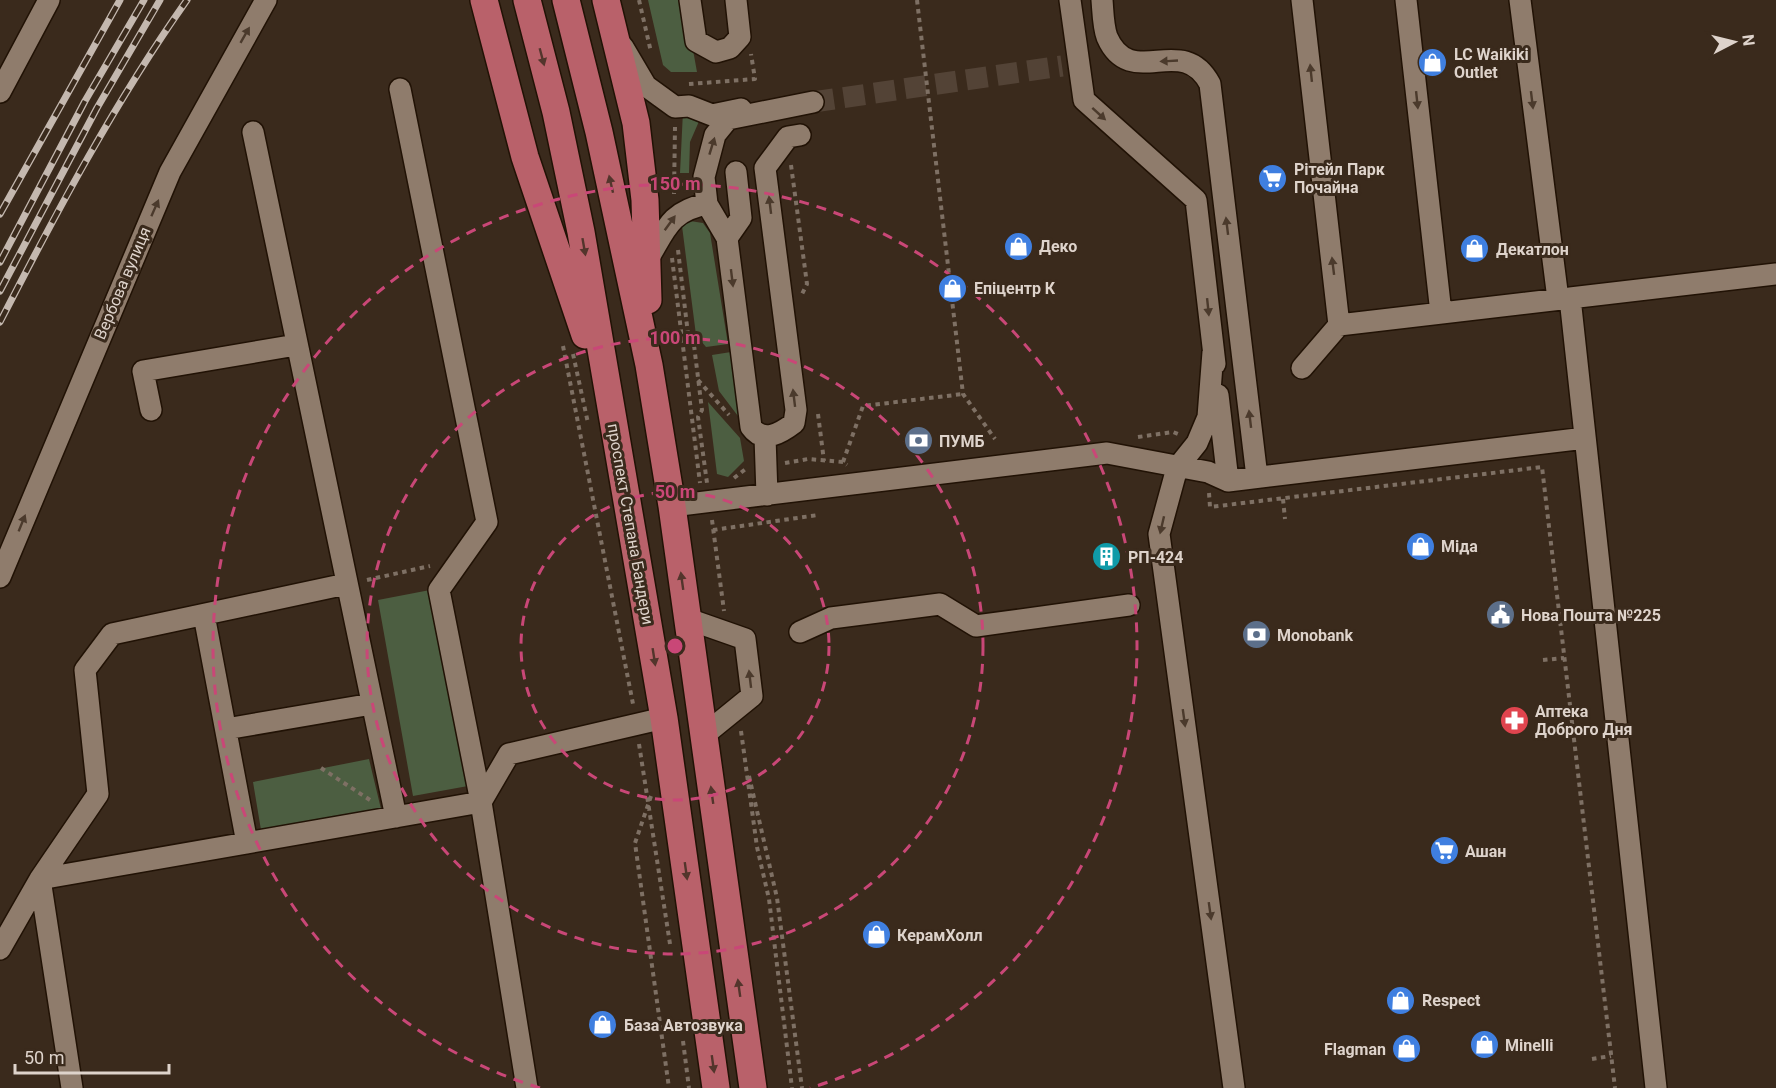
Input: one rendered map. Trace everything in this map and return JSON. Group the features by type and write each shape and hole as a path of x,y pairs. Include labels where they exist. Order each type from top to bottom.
{"main road":[{"path":"484,0 525,157 612,413"},
{"name":"проспект Степана Бандери","path":"527,0 556,112 581,232 612,413 648,722 716,1088"},
{"path":"566,0 599,132 649,365 672,506 753,1088"},
{"path":"606,0 636,123 645,200 649,365"}],"street":[{"path":"0,92 49,0"},
{"name":"Вербова вулиця","path":"0,577 170,172 266,0"},
{"path":"690,0 696,41 716,52 730,48 740,37 736,0"},
{"path":"1070,0 1069,65 1084,100 1196,201 1228,481"},
{"path":"1102,0 1106,34 1114,49 1126,60 1141,63 1190,62 1202,69 1210,84 1257,477"},
{"path":"1302,0 1339,325"},
{"path":"1406,0 1441,313"},
{"path":"1520,0 1585,438 1656,1088"},
{"path":"614,33 646,86 675,107 689,106 712,115 761,105 813,102 729,119 715,135 704,177 707,204 727,238 751,427 755,433 765,437 777,434 794,423 796,410 765,168"},
{"path":"400,89 487,522 439,590 481,802 527,1088"},
{"path":"253,132 396,817"},
{"path":"704,177 765,168 794,136"},
{"path":"727,238 741,218 736,172"},
{"path":"648,259 673,216 688,208 707,204"},
{"path":"1302,368 1339,325 1776,273"},
{"path":"150,410 143,371 296,345"},
{"path":"1213,352 1208,417 1197,443 1177,468 1160,534 1234,1088"},
{"path":"765,437 767,495"},
{"path":"672,506 1107,453 1177,468 1208,472 1228,481 1585,438"},
{"path":"0,949 40,879 98,794 85,670 112,634 346,584"},
{"path":"800,632 831,618 940,604 976,626 1129,605"},
{"path":"204,615 247,843"},
{"path":"688,619 745,639 752,696 704,735"},
{"path":"226,729 372,704"},
{"path":"40,879 481,802 509,754 648,722"},
{"path":"40,879 72,1088"}],"path":[{"path":"917,0 963,394 995,439"},
{"path":"687,85 731,80"},
{"path":"794,136 807,284 802,294 803,305"},
{"path":"562,341 648,722 648,805 670,946"},
{"path":"570,342 589,431"},
{"path":"843,462 863,406 963,394"},
{"path":"817,405 824,461"},
{"path":"698,417 713,530 818,515"},
{"path":"1129,438 1173,432"},
{"path":"1210,507 1542,467 1615,1088"},
{"path":"1283,499 1285,519"},
{"path":"346,584 460,560"},
{"path":"1543,660 1564,658"},
{"path":"637,690 648,722"},
{"path":"792,1088 769,899 757,847 743,746 777,898 802,1088"},
{"path":"321,768 396,817"},
{"path":"654,790 635,843 669,1088"},
{"path":"1592,1059 1611,1056"}],"green space":[{"path":"648,0 684,0 697,72 671,72 663,65"},
{"path":"683,111 700,119 690,142 689,173 680,173"},
{"path":"690,221 703,223 710,233 728,344 706,347 696,335 682,226"},
{"path":"731,352 741,420 719,391 712,355"},
{"path":"708,402 740,438 744,461 728,477 717,474"},
{"path":"430,590 468,786 413,796 378,600"},
{"path":"369,759 381,809 261,830 253,782"}],"tunnel":[{"path":"813,102 1062,66"}],"railway":[{"path":"0,214 120,0"},
{"path":"0,262 85,101 144,0"},
{"path":"0,291 97,108 160,0"},
{"path":"0,322 111,117 187,0"}],"place":[{"name":"LC Waikiki Outlet","path":"1433,63"},
{"name":"Рітейл Парк Почайна","path":"1273,178"},
{"name":"Деко","path":"1018,246"},
{"name":"Декатлон","path":"1475,249"},
{"name":"Епіцентр К","path":"953,288"},
{"name":"ПУМБ","path":"918,441"},
{"name":"Міда","path":"1420,546"},
{"name":"РП-424","path":"1107,557"},
{"name":"Нова Пошта №225","path":"1500,615"},
{"name":"Monobank","path":"1256,635"},
{"name":"Аптека Доброго Дня","path":"1514,720"},
{"name":"Ашан","path":"1444,851"},
{"name":"КерамХолл","path":"876,935"},
{"name":"Respect","path":"1401,1000"},
{"name":"База Автозвука","path":"603,1025"},
{"name":"Minelli","path":"1484,1045"},
{"name":"Flagman","path":"1407,1049"}]}
